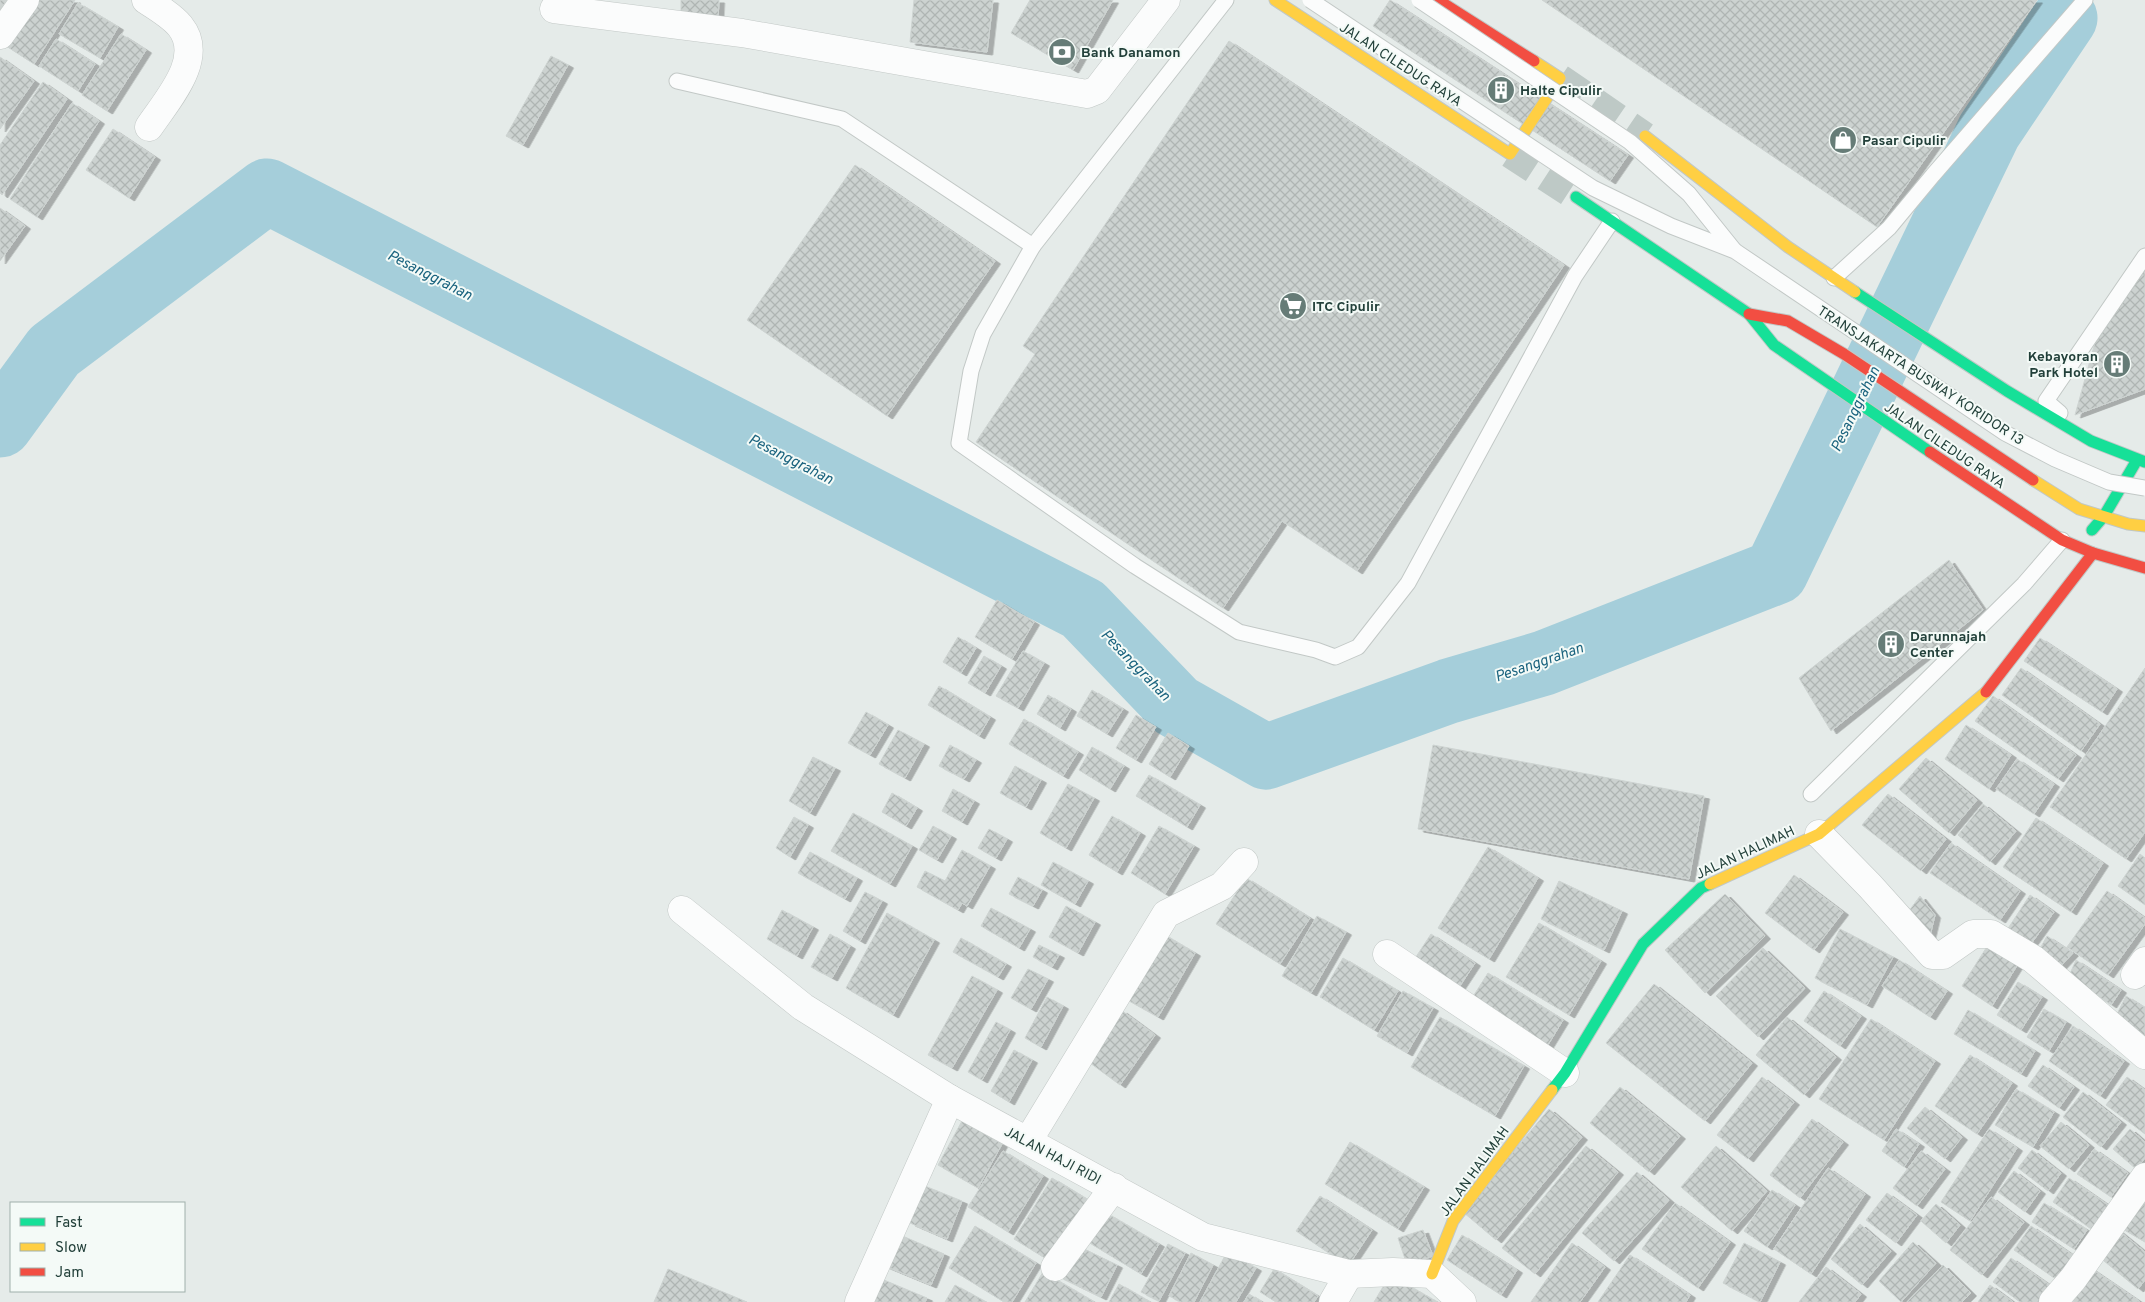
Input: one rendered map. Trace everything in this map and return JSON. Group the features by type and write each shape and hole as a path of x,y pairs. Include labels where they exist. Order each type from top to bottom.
{"main road":[{"name":"JALAN CILEDUG RAYA","path":"1275,0 1510,154 1560,78 1438,0"},
{"path":"1645,136 1788,246 1872,304 2007,391 2091,441"},
{"name":"JALAN CILEDUG RAYA","path":"1576,197 1749,314 1774,346 2062,540 2093,553 2145,568"},
{"path":"1788,246 1843,299"},
{"name":"JALAN CILEDUG RAYA","path":"1749,314 1788,321 1844,354 1978,445 2079,509 2128,524 2145,526"},
{"path":"2035,421 2141,461 2104,516 2078,546"},
{"name":"JALAN HALIMAH","path":"1432,1274 1453,1221 1565,1073 1643,944 1701,888 1819,834 1986,692 2093,553"}],"street":[{"path":"0,35 25,0"},
{"path":"146,0 180,25 187,36 189,57 180,80 149,127"},
{"path":"554,9 742,32 1087,94 1097,90 1166,0"},
{"path":"1819,834 1870,886 1932,955 1943,955 1973,934 1991,934 2033,959 2145,1055"},
{"path":"1028,1141 1166,914 1222,886 1244,862"},
{"name":"JALAN HAJI RIDI","path":"682,910 803,1007 950,1099 1204,1237 1349,1274 1394,1272 1432,1274"},
{"path":"1387,954 1565,1073"},
{"path":"859,1302 950,1099"},
{"path":"2053,1302 2072,1279 2145,1177"},
{"path":"1055,1267 1114,1188"},
{"path":"1333,1302 1349,1274"},
{"path":"1432,1274 1462,1302"}],"lane":[{"path":"1226,0 1033,246 983,334 971,371 959,443 1135,566 1239,632 1316,650 1335,657 1358,647 1408,582 1574,276 1612,221"},
{"name":"TRANSJAKARTA BUSWAY KORIDOR 13","path":"1310,0 1593,188 1671,226 1735,251 2005,433 2055,459 2109,482 2145,488"},
{"name":"TRANSJAKARTA BUSWAY KORIDOR 13","path":"1419,0 1630,142 1690,194 1735,251"},
{"path":"1834,278 1889,228 2085,0"},
{"path":"677,81 842,119 1033,246"},
{"path":"2091,441 2046,401 2145,256"},
{"path":"1811,794 2024,584 2062,540"}],"building":[{"path":"0,0 7,0 0,10"},
{"path":"32,0 75,0 34,64 3,44"},
{"path":"681,0 719,0 718,20 681,18"},
{"path":"914,0 993,0 987,52 910,42"},
{"name":"Bank Danamon","path":"1030,0 1113,0 1073,70 1011,33"},
{"name":"Halte Cipulir","path":"1390,0 1628,155 1610,181 1373,26"},
{"name":"Pasar Cipulir","path":"1542,0 2037,0 1877,227"},
{"path":"78,3 118,27 100,58 59,34"},
{"path":"121,34 146,50 107,111 82,95"},
{"path":"56,39 95,64 78,91 39,66"},
{"name":"ITC Cipulir","path":"1229,41 1564,265 1357,571 1282,521 1223,608 976,442 1035,354 1023,346"},
{"path":"551,56 568,65 523,145 506,136"},
{"path":"0,57 34,81 0,129"},
{"path":"43,82 67,99 2,195 0,193 0,145"},
{"path":"72,103 99,121 37,217 10,199"},
{"path":"113,129 155,157 129,198 86,170"},
{"path":"855,165 995,261 887,416 747,320"},
{"path":"0,208 25,226 0,261"},
{"name":"Kebayoran Park Hotel","path":"2145,269 2145,389 2075,415 2096,339"},
{"name":"Darunnajah Center","path":"1949,560 1983,610 1831,731 1799,678"},
{"path":"997,600 1034,622 1012,659 975,637"},
{"path":"958,637 976,648 961,673 943,662"},
{"path":"2040,638 2117,689 2102,712 2024,661"},
{"path":"1023,651 1044,663 1018,708 996,696"},
{"path":"984,656 1001,666 985,693 968,683"},
{"path":"2021,668 2100,724 2081,751 2002,695"},
{"path":"2145,668 2145,832 2126,859 2050,807"},
{"path":"939,686 990,717 979,736 928,705"},
{"path":"1092,690 1123,709 1107,734 1077,716"},
{"path":"1048,695 1071,709 1060,728 1037,714"},
{"path":"1993,696 2076,755 2058,779 1975,721"},
{"path":"866,712 888,725 870,755 848,743"},
{"path":"1136,715 1156,727 1136,760 1116,748"},
{"path":"1024,719 1078,752 1063,776 1009,744"},
{"path":"1966,725 2011,755 1989,789 1945,759"},
{"path":"898,730 924,744 905,778 879,764"},
{"path":"1168,733 1189,746 1170,777 1149,764"},
{"path":"950,745 976,760 964,779 939,766"},
{"path":"1433,745 1704,796 1689,879 1418,829"},
{"path":"1092,747 1124,766 1110,789 1079,770"},
{"path":"813,757 835,768 810,813 789,801"},
{"path":"1926,758 1977,800 1949,833 1899,789"},
{"path":"2017,759 2054,784 2034,814 1996,789"},
{"path":"1015,766 1041,780 1026,807 1000,793"},
{"path":"1149,775 1200,805 1187,827 1136,796"},
{"path":"1068,784 1094,798 1066,848 1040,833"},
{"path":"953,789 974,801 962,822 942,811"},
{"path":"892,793 917,808 906,826 882,812"},
{"path":"1888,794 1946,839 1921,871 1862,825"},
{"path":"1983,804 2016,831 1990,862 1958,835"},
{"path":"853,813 912,846 890,884 831,851"},
{"path":"1112,816 1140,833 1117,872 1089,855"},
{"path":"794,817 808,825 790,857 776,848"},
{"path":"2036,818 2103,863 2071,912 2003,867"},
{"path":"933,826 951,836 937,860 919,850"},
{"path":"1159,826 1194,846 1165,894 1131,873"},
{"path":"989,829 1007,839 996,858 978,848"},
{"path":"1951,843 2020,891 2000,920 1930,873"},
{"path":"1488,847 1538,878 1489,959 1438,928"},
{"path":"962,850 990,866 967,906 962,903 958,910 917,887 925,871 945,881"},
{"path":"810,852 857,878 845,899 798,873"},
{"path":"2140,854 2145,858 2145,905 2118,886"},
{"path":"1053,862 1088,881 1075,904 1041,885"},
{"path":"1794,875 1843,912 1814,950 1765,913"},
{"path":"1018,877 1042,890 1033,906 1009,894"},
{"path":"1246,878 1310,918 1280,964 1216,924"},
{"path":"1559,881 1622,911 1604,950 1541,919"},
{"path":"2107,891 2145,918 2145,924 2108,975 2067,947"},
{"path":"865,892 882,901 860,941 843,931"},
{"path":"1725,894 1765,936 1705,993 1665,950"},
{"path":"2030,895 2054,912 2028,948 2007,930"},
{"path":"1920,896 1935,915 1930,936 1903,919"},
{"path":"1066,906 1095,922 1078,953 1049,937"},
{"path":"991,908 1030,929 1019,948 981,926"},
{"path":"782,910 813,927 797,956 767,939"},
{"path":"887,913 934,940 893,1015 846,988"},
{"path":"1317,916 1346,932 1311,993 1282,976"},
{"path":"1539,923 1601,961 1569,1015 1506,977"},
{"path":"1840,929 1893,957 1867,1005 1815,978"},
{"path":"1161,933 1195,953 1158,1017 1124,998"},
{"path":"830,934 850,946 832,978 811,967"},
{"path":"1431,934 1475,963 1454,995 1410,966"},
{"path":"2047,936 2073,953 2056,971 2037,954"},
{"path":"961,938 1006,964 998,977 953,952"},
{"path":"1039,945 1059,955 1052,967 1033,957"},
{"path":"1988,945 2018,964 1992,1006 1962,986"},
{"path":"1763,948 1805,988 1758,1037 1716,996"},
{"path":"1343,958 1398,991 1374,1030 1320,997"},
{"path":"1899,960 1947,991 1930,1017 1882,986"},
{"path":"2076,960 2121,990 2111,1005 2069,976"},
{"path":"1028,969 1048,979 1031,1009 1011,998"},
{"path":"1488,973 1563,1020 1543,1053 1467,1006"},
{"path":"972,976 997,990 952,1068 928,1055"},
{"path":"2018,982 2042,997 2021,1030 1997,1015"},
{"path":"1654,984 1752,1063 1705,1121 1606,1043"},
{"path":"1403,991 1433,1008 1407,1053 1377,1036"},
{"path":"1824,991 1861,1016 1840,1046 1804,1021"},
{"path":"2126,996 2145,1008 2145,1049 2113,1022"},
{"path":"1047,997 1063,1006 1041,1047 1025,1038"},
{"path":"2044,1009 2066,1022 2049,1051 2027,1037"},
{"path":"1121,1010 1155,1035 1120,1085 1086,1060"},
{"path":"1968,1010 2035,1051 2021,1074 1954,1034"},
{"path":"1440,1017 1524,1066 1495,1116 1411,1067"},
{"path":"1787,1017 1836,1057 1804,1095 1756,1055"},
{"path":"1871,1019 1935,1061 1884,1140 1819,1099"},
{"path":"996,1022 1010,1030 982,1080 968,1072"},
{"path":"2073,1026 2124,1061 2100,1096 2049,1061"},
{"path":"1014,1050 1032,1060 1009,1102 991,1091"},
{"path":"1970,1055 2012,1083 1977,1134 1935,1106"},
{"path":"2043,1065 2074,1087 2059,1108 2028,1086"},
{"path":"1762,1077 1794,1102 1748,1159 1717,1135"},
{"path":"2127,1077 2145,1090 2145,1134 2106,1105"},
{"path":"1620,1087 1680,1136 1649,1172 1590,1123"},
{"path":"2016,1089 2054,1112 2033,1147 1995,1125"},
{"path":"2083,1092 2121,1122 2101,1147 2063,1117"},
{"path":"1925,1107 1962,1137 1945,1159 1907,1128"},
{"path":"1549,1109 1582,1137 1496,1240 1463,1212"},
{"path":"1812,1119 1843,1142 1800,1198 1770,1175"},
{"path":"962,1121 1002,1144 978,1188 938,1165"},
{"path":"2061,1122 2089,1145 2069,1169 2040,1146"},
{"path":"1896,1129 1919,1144 1904,1167 1882,1151"},
{"path":"1989,1129 2017,1148 1970,1221 1941,1202"},
{"path":"2130,1129 2145,1142 2145,1158 2136,1169 2113,1149"},
{"path":"1350,1142 1424,1187 1398,1229 1325,1184"},
{"path":"1586,1146 1618,1172 1535,1274 1502,1248"},
{"path":"1716,1146 1767,1191 1732,1231 1681,1187"},
{"path":"2094,1149 2128,1173 2111,1197 2077,1174"},
{"path":"2032,1150 2061,1173 2048,1191 2018,1168"},
{"path":"1003,1151 1043,1176 1008,1232 968,1207"},
{"path":"1921,1151 1945,1169 1917,1206 1893,1188"},
{"path":"1828,1168 1865,1194 1811,1274 1774,1249"},
{"path":"2014,1171 2040,1191 2025,1212 1998,1192"},
{"path":"1637,1172 1669,1200 1614,1261 1582,1233"},
{"path":"1052,1178 1091,1202 1053,1263 1014,1239"},
{"path":"2069,1178 2111,1207 2094,1231 2053,1202"},
{"path":"925,1186 962,1201 947,1239 910,1223"},
{"path":"1772,1190 1795,1205 1767,1247 1744,1231"},
{"path":"2145,1192 2145,1242 2121,1228"},
{"path":"1887,1193 1917,1215 1896,1243 1866,1220"},
{"path":"1320,1196 1372,1230 1348,1266 1296,1231"},
{"path":"1991,1197 2024,1222 1982,1275 1950,1250"},
{"path":"1675,1203 1730,1242 1698,1288 1642,1249"},
{"path":"2044,1203 2087,1230 2074,1249 2032,1222"},
{"path":"1936,1204 1960,1225 1946,1243 1921,1221"},
{"path":"1106,1213 1159,1244 1141,1274 1088,1242"},
{"path":"1860,1224 1891,1251 1862,1285 1831,1259"},
{"path":"975,1226 1036,1263 1012,1302 1004,1302 949,1268"},
{"path":"2031,1226 2074,1256 2057,1280 2014,1250"},
{"path":"1423,1230 1433,1256 1407,1265 1398,1238"},
{"path":"2118,1230 2145,1252 2145,1280 2138,1289 2098,1256"},
{"path":"898,1234 944,1254 931,1285 885,1266"},
{"path":"1462,1235 1517,1270 1501,1295 1447,1260"},
{"path":"1913,1242 1936,1263 1901,1302 1879,1281"},
{"path":"1572,1243 1605,1267 1580,1302 1531,1302"},
{"path":"1744,1243 1780,1262 1760,1302 1723,1283"},
{"path":"1074,1244 1117,1265 1101,1297 1058,1276"},
{"path":"1168,1244 1185,1253 1159,1301 1141,1292"},
{"path":"1227,1252 1256,1268 1236,1302 1200,1302"},
{"path":"1191,1253 1213,1265 1194,1302 1181,1302 1169,1296"},
{"path":"1630,1255 1690,1295 1686,1302 1598,1302"},
{"path":"2011,1258 2051,1286 2039,1302 2020,1302 1993,1282"},
{"path":"1943,1265 1971,1293 1962,1302 1907,1302"},
{"path":"1826,1267 1861,1294 1855,1302 1799,1302"},
{"path":"2089,1267 2139,1302 2075,1302 2068,1298"},
{"path":"668,1269 747,1302 654,1302"},
{"path":"1274,1269 1318,1296 1314,1302 1276,1302 1260,1292"},
{"path":"1043,1272 1094,1302 1025,1302"},
{"path":"872,1275 927,1298 925,1302 861,1302"},
{"path":"1390,1275 1437,1302 1374,1302"},
{"path":"1119,1284 1150,1302 1109,1302"},
{"path":"955,1285 986,1302 945,1302"},
{"path":"1990,1285 2013,1302 1978,1302"},
{"path":"1249,1294 1262,1302 1244,1302"}],"waterway":[{"name":"Pesanggrahan","path":"0,425 54,351 267,191 1083,609 1176,706 1266,757 1449,691 1544,663 1776,572 1989,131 2065,18"}],"tunnel":[{"path":"1560,78 1645,136"},
{"path":"1510,154 1576,197"}],"traffic: fast":[{"path":"1576,197 1749,314 1774,345 1930,452"},
{"path":"1855,292 2007,391 2091,441 2145,462"},
{"path":"2092,530 2104,516 2137,460"},
{"path":"1552,1090 1565,1073 1643,944 1701,888 1710,884"}],"traffic: slow":[{"path":"1275,0 1510,154 1560,78 1534,61"},
{"path":"1645,136 1788,247 1855,292"},
{"path":"2033,480 2079,509 2128,524 2145,526"},
{"path":"1710,884 1819,834 1986,692"},
{"path":"1432,1274 1453,1221 1552,1090"}],"traffic: jam":[{"path":"1438,0 1534,61"},
{"path":"1749,314 1788,321 1844,354 2033,480"},
{"path":"1930,452 2062,540 2093,553 2145,568"},
{"path":"1986,692 2093,553"}],"place":[{"name":"Bank Danamon","path":"1062,52"},
{"name":"Halte Cipulir","path":"1501,90"},
{"name":"Pasar Cipulir","path":"1843,140"},
{"name":"ITC Cipulir","path":"1293,306"},
{"name":"Kebayoran Park Hotel","path":"2117,364"},
{"name":"Darunnajah Center","path":"1891,644"}]}
